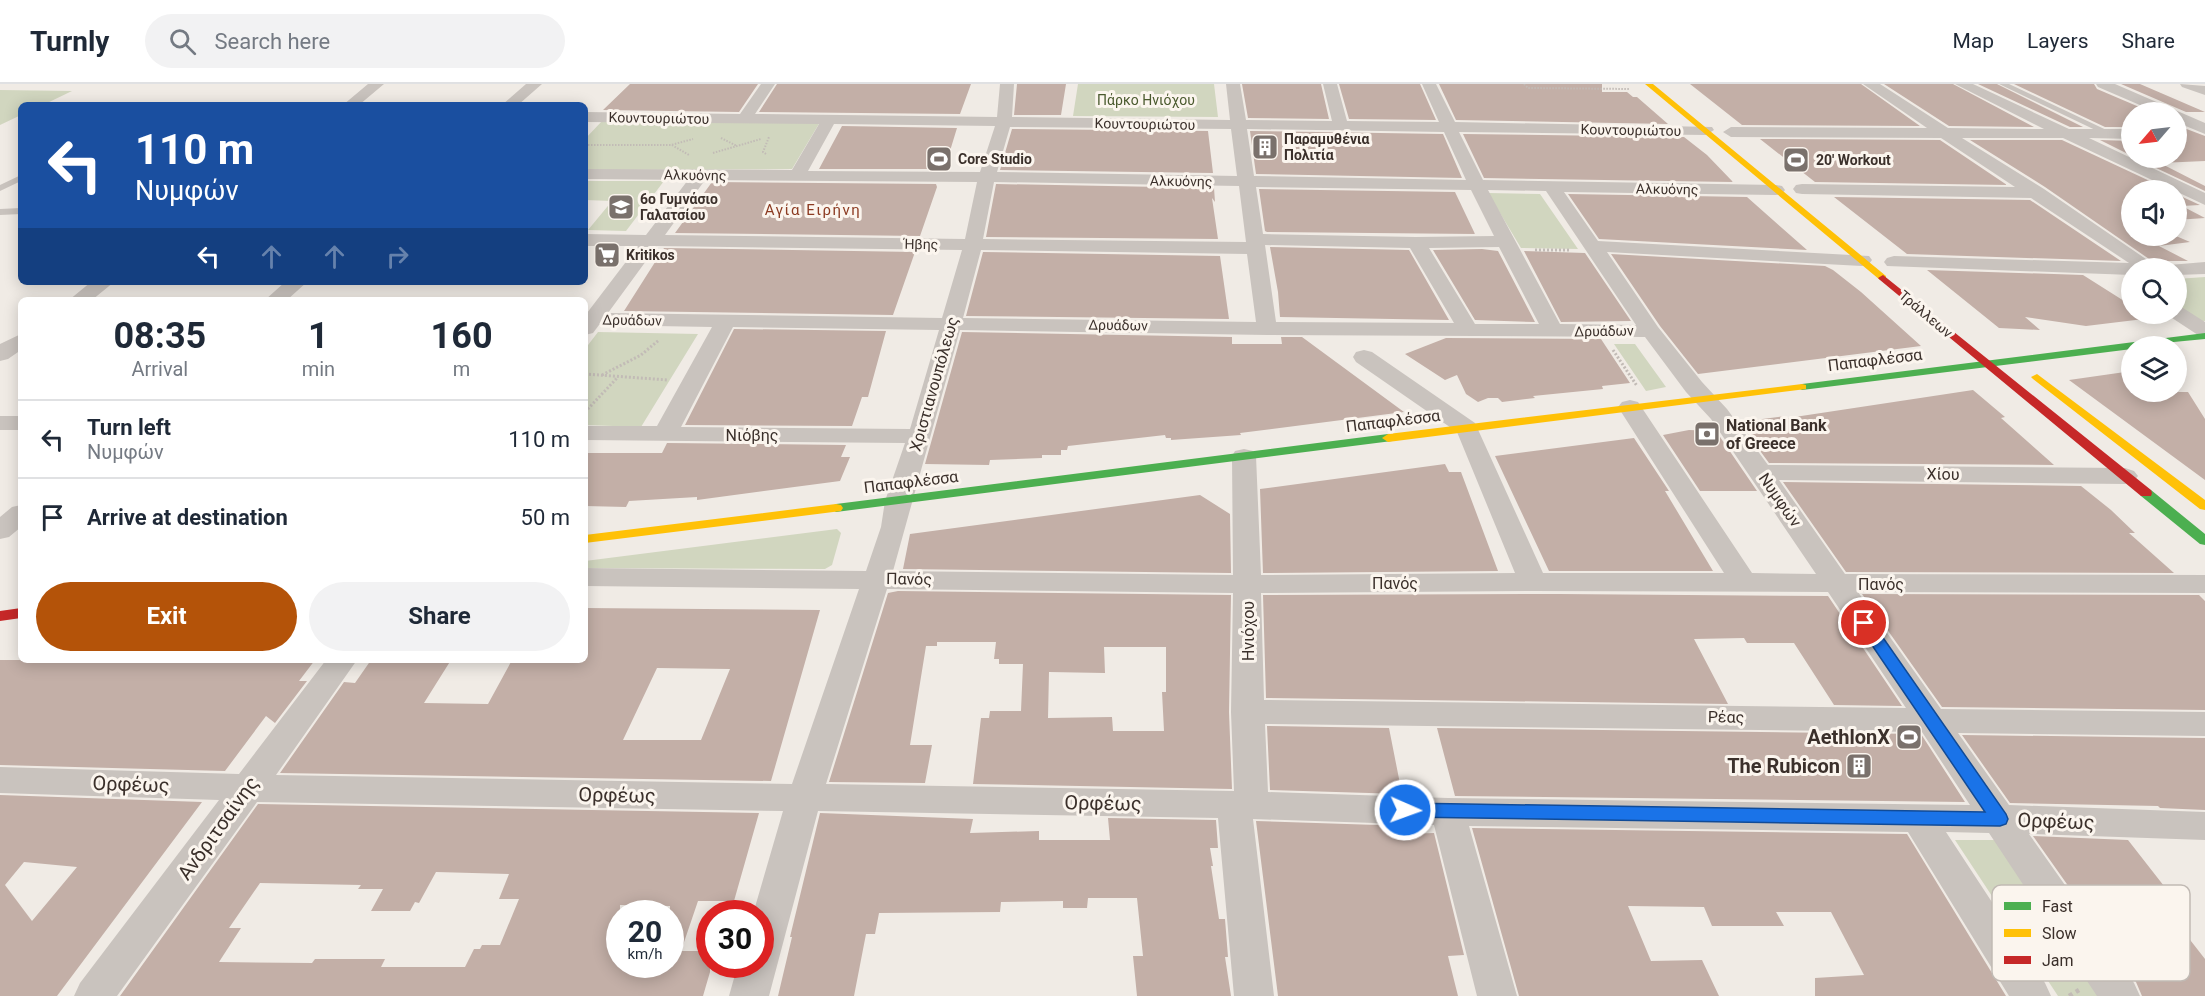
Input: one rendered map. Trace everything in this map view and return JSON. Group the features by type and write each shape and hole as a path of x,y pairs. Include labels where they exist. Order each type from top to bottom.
{"street":[{"path":"354,102 376,84"},
{"path":"513,102 536,84"},
{"path":"744,119 768,84"},
{"name":"Χριστιανουπόλεως","path":"774,905 804,798 894,527 898,501 920,436 952,324 973,244 987,177 1004,122 1007,84"},
{"path":"1233,84 1267,329"},
{"path":"1330,84 1341,126"},
{"path":"1429,84 1477,186 1553,331"},
{"name":"Τράλλεων","path":"1649,84 2205,541"},
{"path":"1870,84 2134,258"},
{"path":"1962,84 2205,200"},
{"path":"2103,84 2145,102"},
{"path":"2187,84 2205,91"},
{"name":"Κουντουριώτου","path":"592,117 1706,130"},
{"path":"796,176 829,120"},
{"path":"2187,121 2205,130"},
{"path":"1727,129 2070,136 2121,135"},
{"path":"1727,129 1749,146"},
{"path":"2187,131 2205,130"},
{"name":"Αλκυόνης","path":"588,174 987,177 1776,190"},
{"path":"588,323 700,175"},
{"path":"1798,185 2038,194"},
{"path":"1798,185 1821,203"},
{"name":"Νυμφών","path":"1552,187 1651,330 1704,399 1719,414 1761,472 2045,885"},
{"name":"Ήβης","path":"588,240 973,244 1416,243 1508,245"},
{"path":"1416,243 1467,330"},
{"path":"1593,248 1862,260"},
{"path":"1890,259 2121,269"},
{"name":"Τράλλεων","path":"1890,259 1913,277"},
{"path":"2187,269 2205,268"},
{"path":"2110,269 2121,276"},
{"path":"83,297 100,285"},
{"path":"279,297 293,285"},
{"name":"Δρυάδων","path":"588,323 673,320 1267,329 1601,332 1651,330"},
{"path":"665,434 691,382 726,321"},
{"path":"2187,322 2204,337"},
{"name":"Παπαφλέσσα","path":"588,539 1985,362 2204,337"},
{"path":"0,354 18,342"},
{"path":"1996,344 2205,506"},
{"path":"1364,357 1467,428 1533,582"},
{"path":"1640,406 1744,583"},
{"path":"0,423 18,423"},
{"name":"Νιόβης","path":"588,433 920,436"},
{"name":"Ηνιόχου","path":"1244,456 1248,584 1247,712 1243,805 1254,996"},
{"name":"Χίου","path":"1761,472 2125,476"},
{"path":"0,531 18,516"},
{"name":"Πανός","path":"588,577 1248,584 1533,582 2205,584"},
{"path":"0,616 18,613"},
{"name":"Ανδριτσαίνης","path":"94,996 340,663"},
{"name":"Ρέας","path":"1247,712 2205,724"},
{"name":"Ορφέως","path":"0,780 248,788 1243,805 1448,812 2000,819 2205,826"},
{"path":"1448,812 1497,996"},
{"path":"1918,818 1992,935"},
{"path":"749,996 754,978"},
{"path":"2021,981 2031,996"},
{"name":"Νυμφών","path":"2110,981 2120,996"}],"lane":[{"path":"2003,84 2113,135"},
{"path":"0,188 18,179"},
{"path":"0,212 18,211"}],"path":[{"path":"1524,84 1528,88 1634,89"},
{"path":"706,155 785,132 795,120"},
{"path":"769,137 763,152 769,156"},
{"path":"1508,245 1593,248"},
{"path":"602,375 652,347 673,320"},
{"path":"1601,332 1640,406"},
{"path":"588,374 691,382"},
{"path":"588,409 617,378"}],"green space":[{"name":"Πάρκο Ηνιόχου","path":"1078,84 1214,84 1218,117 1073,116"},
{"path":"0,90 72,91 49,102 18,102 18,116 0,125"},
{"path":"602,121 820,122 792,169 588,170 588,136"},
{"name":"6ο Γυμνάσιο Γαλατσίου","path":"588,181 664,181 626,231 588,230 612,201 588,200"},
{"path":"1488,193 1540,194 1578,249 1521,248"},
{"path":"2205,277 2205,321 2200,322 2187,314 2187,278"},
{"path":"598,332 698,334 641,427 588,425 588,345"},
{"path":"1614,344 1635,344 1666,387 1646,391"},
{"path":"837,529 841,533 832,565 825,569 588,568 588,561"},
{"path":"1955,840 2007,840 2037,885 1992,885 1992,896"},
{"path":"2048,981 2102,981 2112,996 2058,996"}],"building":[{"path":"630,84 758,84 739,112 603,110"},
{"path":"777,84 971,84 960,114 759,112"},
{"path":"1017,84 1066,84 1061,115 1014,115"},
{"path":"1242,84 1321,84 1329,119 1248,118"},
{"path":"1339,84 1420,84 1436,120 1349,119"},
{"path":"1439,84 1602,84 1602,92 1627,92 1637,97 1668,124 1456,120"},
{"path":"1690,84 1861,84 1920,126 1742,125"},
{"path":"1884,84 1953,84 2034,127 1949,126"},
{"path":"1978,84 1997,84 2083,127 2070,127"},
{"path":"2014,84 2094,84 2097,89 2128,102 2121,102 2121,127 2105,127"},
{"path":"2121,84 2140,84 2182,102 2163,102"},
{"path":"2187,104 2205,112 2187,112"},
{"path":"842,126 957,128 946,164 926,164 929,169 819,169"},
{"path":"1012,129 1208,131 1213,173 1000,170"},
{"path":"2187,129 2205,136 2205,161 2187,162"},
{"path":"1250,131 1443,134 1462,178 1256,174"},
{"path":"1463,134 1684,137 1707,155 1733,182 1484,178"},
{"path":"1760,139 1940,140 2007,185 1815,182"},
{"path":"1970,140 2062,140 2148,180 2121,180 2121,240 2045,187"},
{"path":"2100,140 2121,141 2121,150"},
{"path":"2156,168 2170,168 2205,186 2205,191 2187,183 2187,180 2182,180"},
{"path":"712,182 936,184 937,187 920,236 675,233"},
{"path":"996,184 1214,188 1215,202 1212,198 1218,239 986,237"},
{"path":"1259,189 1455,192 1475,234 1267,232"},
{"path":"1568,194 1747,197 1807,250 1599,239"},
{"path":"1834,197 2030,200 2121,261 1907,254"},
{"path":"2187,199 2200,205 2187,206"},
{"path":"2187,209 2205,218 2187,219"},
{"path":"2130,246 2159,246 2182,258 2148,258"},
{"path":"1270,247 1409,250 1449,320 1280,317"},
{"path":"664,248 915,252 893,315 624,311"},
{"path":"1433,250 1498,251 1535,322 1475,320"},
{"path":"1524,251 1585,253 1631,321 1561,322"},
{"path":"983,252 1220,256 1229,319 966,316"},
{"path":"1611,254 1825,266 1861,292 1921,346 1698,374 1660,326"},
{"path":"1927,270 2083,275 2121,299 2121,322 2086,326 2025,317 2040,330 1999,328"},
{"path":"734,329 886,331 868,397 862,397 852,426 685,425"},
{"path":"962,332 1232,337 1232,344 1282,344 1281,337 1302,337 1404,412 1240,433 1241,435 1171,440 1165,435 1068,446 1067,450 1061,450 1061,455 990,460 989,465 925,464"},
{"path":"1446,338 1601,339 1630,383 1602,386 1603,389 1533,396 1535,398 1502,402 1498,398 1488,398 1478,402 1466,394 1457,375 1445,380 1405,354"},
{"path":"2121,373 2121,402 2187,402 2188,392 2205,419 2205,480 2069,380"},
{"path":"1973,390 2005,417 2001,418 2054,465 1769,463 1739,422 1785,416 1788,418"},
{"path":"1689,430 1716,431 1757,491 1700,491 1663,435"},
{"path":"1634,438 1669,491 1665,491 1713,571 1549,571 1495,456"},
{"path":"667,443 846,445 841,457 850,457 840,481 697,500 697,497 629,501 626,507 588,506 588,453 662,453"},
{"path":"1445,464 1449,472 1461,472 1498,571 1263,573 1260,489"},
{"path":"1783,482 2081,486 2111,510 2135,533 2129,533 2174,573 1846,572"},
{"path":"1200,495 1230,514 1231,573 903,569 910,534"},
{"path":"898,591 1231,595 1229,712 1232,789 973,784 981,718 989,718 990,711 1021,711 1023,664 999,664 999,659 994,659 996,642 937,642 937,646 926,646 910,745 932,745 925,783 829,782 888,593","holes":["1104,647 1166,647 1166,692 1162,692 1164,731 1113,731 1112,717 1048,718 1049,672 1105,673"]},
{"path":"1862,594 2199,595 2205,601 2205,710 1942,707"},
{"path":"1263,595 1828,596 1902,706 1834,705 1794,643 1747,643 1744,638 1694,639 1728,704 1266,698"},
{"path":"588,608 820,610 771,781 280,773 344,682 355,683 369,663 449,663 424,703 488,704 510,663 588,663","holes":["657,668 730,669 701,740 623,740"]},
{"path":"0,660 18,660 18,663 313,663 299,681 307,681 275,723 266,716 225,771 0,765"},
{"path":"1267,726 1389,728 1402,794 1270,790"},
{"path":"1437,728 1921,734 1965,802 1455,796"},
{"path":"1962,735 2205,738 2205,810 2160,808 2158,806 2010,803"},
{"path":"0,795 202,802 57,996 0,996","holes":["24,862 77,867 32,921 5,885"]},
{"path":"258,804 759,813 734,900 696,900 696,907 684,942 684,900 606,900 606,978 684,978 684,951 696,951 696,978 708,978 703,996 120,996","holes":["436,872 509,874 499,899 519,899 500,945 482,945 480,949 474,949 465,967 381,967 385,959 315,959 312,963 219,962 241,928 229,928 260,883 361,885 358,889 383,889 371,911 410,911 415,902 419,903"]},
{"path":"820,813 973,819 970,833 1039,831 1039,840 1110,840 1108,818 1216,820 1218,848 1210,848 1213,866 1211,866 1219,919 1225,919 1228,957 1225,957 1231,996 1137,996 1133,956 1143,956 1137,898 1088,898 1087,908 1063,908 1063,901 1001,902 1000,912 879,913 875,934 866,934 854,996 778,996"},
{"path":"1256,821 1408,826 1409,834 1434,833 1464,955 1448,956 1458,996 1278,996"},
{"path":"1472,828 1907,834 1992,973 1992,981 1997,981 2006,996 1815,996 1815,978 1864,975 1831,912 1776,912 1784,926 1712,926 1704,907 1628,906 1651,961 1702,960 1719,996 1519,996"},
{"path":"2033,836 2128,840 2163,885 2068,885"},
{"path":"2190,940 2205,959 2205,996 2142,996 2136,982 2190,981"}],"traffic: fast":[{"path":"1802,387 2205,336"},
{"path":"836,508 1388,438"},
{"path":"2146,493 2205,541"}],"traffic: slow":[{"path":"1649,84 1883,278"},
{"path":"2037,377 2205,506"},
{"path":"1388,438 1802,387"},
{"path":"588,539 836,508"}],"traffic: jam":[{"path":"1883,278 2146,493"},
{"path":"0,616 18,613"}],"place":[{"name":"Παραμυθένια Πολιτία","path":"1265,147"},
{"name":"Core Studio","path":"939,159"},
{"name":"20' Workout","path":"1796,160"},
{"name":"6ο Γυμνάσιο Γαλατσίου","path":"621,207"},
{"name":"Kritikos","path":"607,255"},
{"name":"National Bank of Greece","path":"1707,434"},
{"name":"AethlonX","path":"1909,737"},
{"name":"The Rubicon","path":"1859,766"}],"district":[{"name":"Αγία Ειρήνη","path":"813,210"}],"route":[{"path":"1405,810 2000,819 1864,623"}]}
